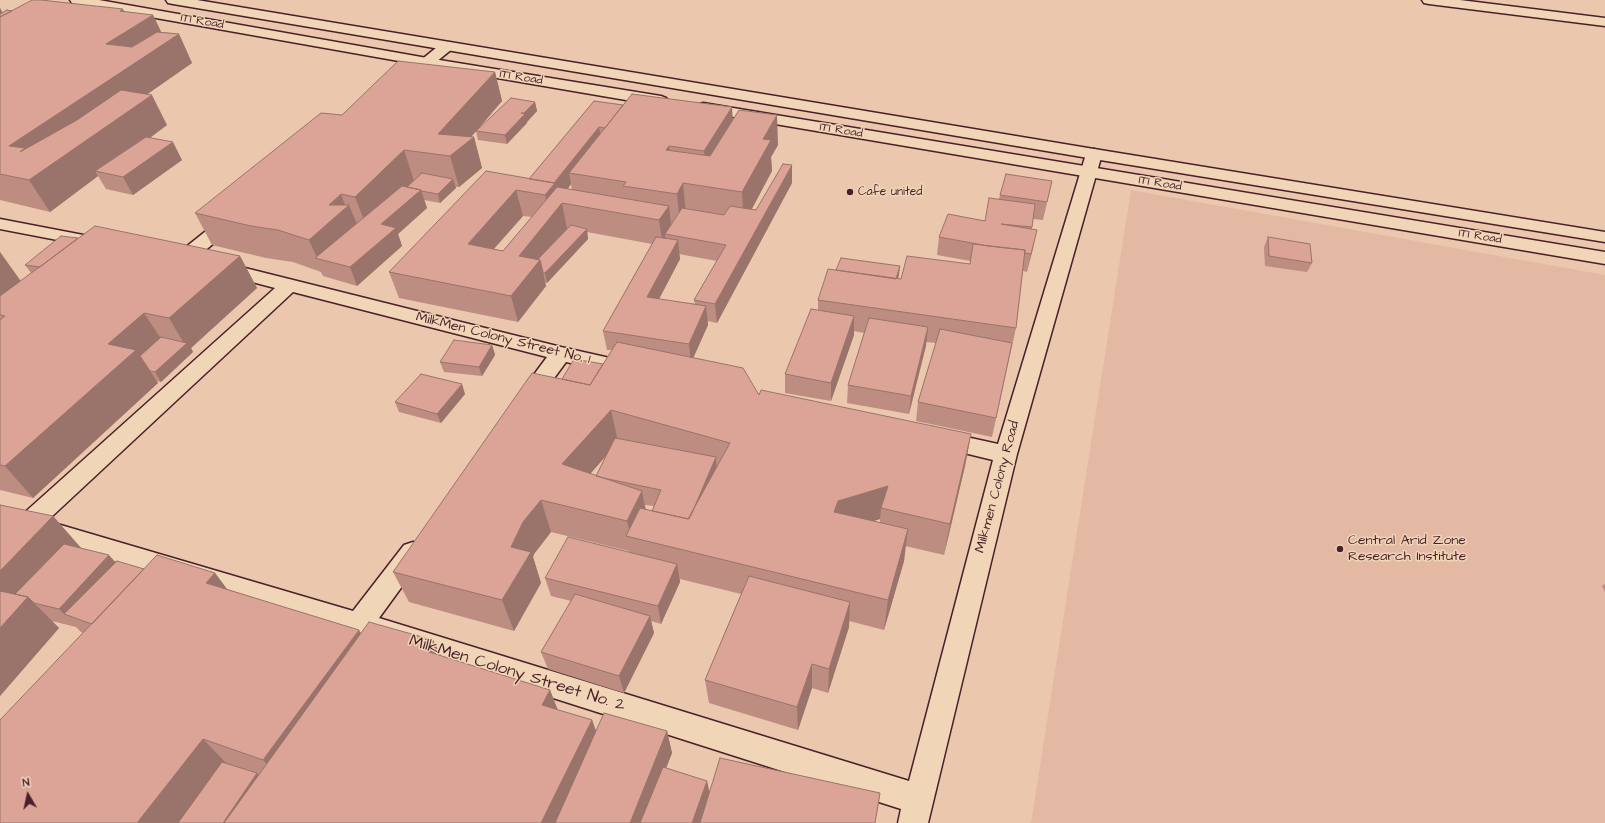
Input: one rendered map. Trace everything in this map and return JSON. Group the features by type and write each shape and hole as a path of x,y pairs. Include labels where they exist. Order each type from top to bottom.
{"street":[{"name":"ITI Road","path":"77,0 427,62 683,105 1605,237"},
{"name":"ITI Road","path":"173,0 447,46 1605,258"},
{"path":"1429,0 1605,22"},
{"path":"396,87 447,46"},
{"name":"Milkmen Colony Road","path":"916,811 1006,454 1092,163"},
{"name":"MilkMen Colony Street No. 1","path":"244,210 175,258 290,285 561,354 653,375"},
{"path":"0,224 114,246"},
{"path":"26,526 290,285"},
{"path":"514,417 561,354"},
{"path":"921,435 1006,454"},
{"name":"MilkMen Colony Street No. 2","path":"0,517 359,624 916,811"},
{"path":"359,624 425,536"}],"shaded area":[{"name":"Central Arid Zone Research Institute","path":"1131,190 1605,275 1605,823 1031,823"}],"building":[{"path":"32,0 123,9 120,11 153,15 106,44 132,47 157,32 179,34 9,146 25,148 20,152 77,120 121,90 152,95 29,180 0,174 0,17"},
{"path":"7,10 12,11 0,17 0,14"},
{"path":"398,61 495,72 438,134 474,137 450,156 404,150 355,197 341,194 329,205 349,205 309,240 278,230 251,226 195,213 321,113 342,115"},
{"path":"632,94 732,107 704,151 669,146 666,150 710,156 739,110 777,115 763,139 771,140 742,192 683,183 677,194 623,186 626,182 569,173"},
{"path":"511,98 535,102 524,113 521,113 525,114 505,135 476,131"},
{"path":"594,101 623,105 605,128 599,127 554,183 529,179"},
{"path":"146,137 173,142 123,177 95,171"},
{"path":"783,164 792,165 715,304 694,300 726,245 665,234 682,208 724,215 730,206 756,210"},
{"path":"486,171 555,183 545,195 516,190 468,244 503,251 557,187 669,206 659,220 562,203 519,256 540,260 511,296 389,272"},
{"path":"422,173 453,179 438,194 407,187"},
{"path":"1006,174 1052,181 1047,202 1000,195"},
{"path":"402,186 421,190 381,224 396,228 350,267 315,258"},
{"path":"989,198 1035,204 1032,227 1001,224 1037,230 1031,254 1025,253 1025,250 988,246 939,237 948,214 985,221"},
{"path":"571,225 587,229 545,273 543,272 540,260 538,259"},
{"path":"95,226 240,256 169,318 144,313 108,344 136,350 5,466 0,465 0,320 5,316 0,315 0,296"},
{"path":"61,236 78,238 40,267 25,265"},
{"path":"656,237 678,240 647,297 706,306 689,344 603,331"},
{"path":"1268,237 1310,244 1312,263 1269,256"},
{"path":"973,244 1025,250 1016,328 818,300 828,269 901,279 907,256 970,264"},
{"path":"841,258 900,266 896,279 836,270"},
{"path":"811,309 854,316 831,383 785,374"},
{"path":"869,318 928,327 911,396 848,385"},
{"path":"940,329 1012,343 996,418 918,402"},
{"path":"161,337 187,343 155,372 150,371 140,356"},
{"path":"454,340 492,345 479,367 440,362"},
{"path":"617,342 743,368 759,395 761,390 971,434 950,524 881,508 888,486 838,501 834,512 908,529 888,600 626,536 640,508 688,519 730,443 611,410 562,464 642,491 627,521 541,500 523,522 511,547 531,552 502,600 393,572 532,373 590,385"},
{"path":"574,359 603,364 590,385 562,379"},
{"path":"421,374 462,384 437,414 395,402"},
{"path":"615,438 716,457 689,519 652,511 661,490 596,476"},
{"path":"0,505 53,516 0,571"},
{"path":"568,537 677,564 658,606 545,578"},
{"path":"64,544 109,555 59,609 34,603 28,597 15,594"},
{"path":"157,555 215,573 206,583 359,630 263,760 203,739 137,823 0,823 0,720"},
{"path":"117,561 144,569 92,624 64,614"},
{"path":"749,576 850,602 829,669 812,664 797,707 705,680"},
{"path":"0,591 28,597 0,628"},
{"path":"575,594 650,616 619,676 541,652"},
{"path":"369,622 433,640 426,651 550,690 542,705 592,720 541,823 224,823"},
{"path":"604,713 667,731 630,823 555,823"},
{"path":"720,758 880,793 875,823 700,823"},
{"path":"222,762 257,773 223,823 178,823"},
{"path":"663,767 707,781 692,823 640,823"}],"place":[{"name":"Cafe united","path":"850,192"},
{"name":"Central Arid Zone Research Institute","path":"1340,549"}]}
